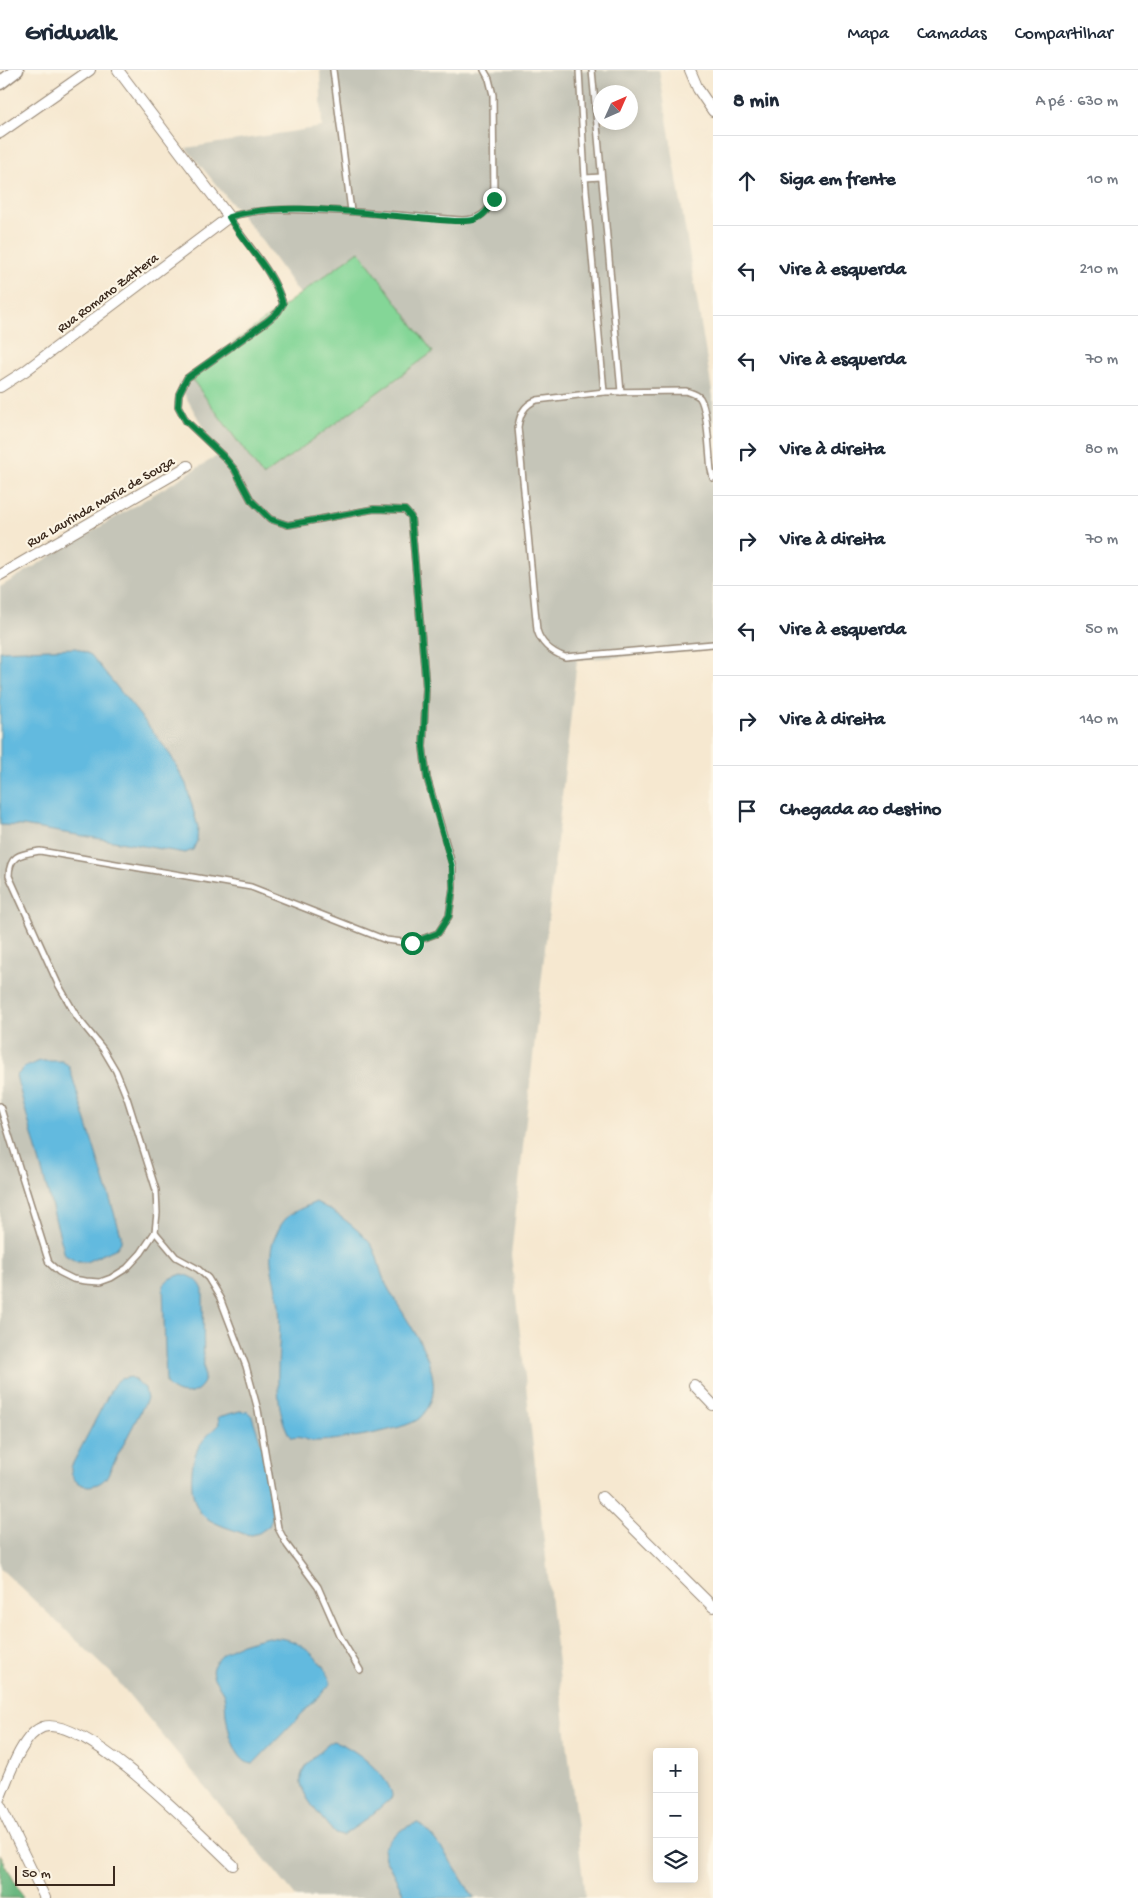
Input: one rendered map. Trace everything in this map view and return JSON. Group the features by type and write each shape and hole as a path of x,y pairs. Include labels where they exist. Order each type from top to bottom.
{"street":[{"path":"0,83 17,70"},
{"path":"0,133 90,70"},
{"path":"118,70 229,217"},
{"path":"690,70 698,89 713,110"},
{"name":"Rua Romano Zattera","path":"0,387 25,371 229,217"},
{"name":"Rua Laurinda Maria de Souza","path":"0,575 188,466"},
{"path":"694,1386 713,1404"},
{"path":"602,1497 713,1608"},
{"path":"0,1797 20,1751 31,1736 43,1727 58,1726 80,1734 120,1760 233,1865"},
{"path":"0,1804 45,1898"}],"lane":[{"path":"333,70 351,211"},
{"path":"0,1106 49,1263 59,1272 73,1279 100,1282 111,1278 127,1268 141,1253 155,1232 157,1213 156,1190 127,1098 116,1071 104,1049 77,1017 58,984 9,876 9,867 12,861 22,854 40,851 251,887 386,940 412,943 438,933 449,916 453,888 452,867 427,778 423,747 426,688 411,517 405,510 374,509 288,525 270,519 251,500 235,470 186,421 178,406 179,394 187,378 266,322 278,312 283,304 271,274 229,217 246,212 295,210 351,211 462,220 478,218 489,208 494,199 492,95 489,79 484,70"},
{"path":"579,70 585,178 604,392"},
{"path":"592,70 621,392"},
{"path":"585,178 601,177"},
{"path":"713,478 710,470 705,412 700,398 696,394 686,391 604,392 537,400 528,404 520,416 518,427 536,620 539,637 551,652 565,657 713,644"},
{"path":"155,1232 176,1257 198,1269 208,1278 220,1298 246,1366 258,1410 278,1528 287,1545 318,1587 340,1637 360,1670"}],"shaded area":[{"path":"320,70 659,70 713,397 713,650 577,660 511,1255 585,1898 297,1898 111,1673 0,1568 0,587 219,455 178,383 300,294 256,233 186,148 322,127"}],"green space":[{"path":"359,251 433,352 263,476 189,375"},
{"path":"0,1854 23,1898 0,1898"}],"water":[{"path":"76,648 91,655 171,756 186,784 198,827 197,841 193,850 185,853 23,826 0,825 0,651"},
{"path":"40,1061 62,1061 69,1066 121,1235 121,1242 117,1248 86,1262 77,1262 65,1255 16,1076 25,1067"},
{"path":"316,1202 345,1220 370,1243 385,1282 424,1349 431,1368 433,1386 430,1403 420,1418 400,1427 336,1440 313,1441 291,1438 284,1424 278,1391 279,1307 271,1266 271,1250 284,1220 294,1212"},
{"path":"182,1274 195,1279 203,1290 204,1382 196,1391 186,1394 175,1391 166,1384 163,1285 169,1279"},
{"path":"131,1377 145,1388 147,1399 106,1478 95,1485 89,1486 78,1483 74,1479 71,1467 114,1384 120,1379"},
{"path":"240,1411 248,1412 252,1416 267,1461 272,1519 269,1526 259,1533 252,1535 224,1527 205,1517 195,1503 192,1484 195,1455 202,1441 219,1424 218,1417"},
{"path":"268,1637 289,1640 305,1648 326,1670 331,1684 253,1764 247,1763 238,1754 228,1727 224,1695 212,1671 217,1660 229,1650 244,1643"},
{"path":"332,1741 349,1748 369,1763 386,1781 392,1797 367,1819 342,1836 335,1834 319,1815 301,1784 301,1777 305,1767"},
{"path":"418,1823 441,1848 474,1898 406,1898 385,1858 383,1849 398,1833"}],"route":[{"path":"412,943 438,933 449,916 453,888 452,867 434,807 427,778 423,747 426,688 411,517 405,510 374,509 288,525 270,519 251,500 235,470 186,421 178,406 179,394 187,378 266,322 278,312 283,304 271,274 229,217 246,212 295,210 351,211 411,217 473,220 482,216 494,199"}]}
